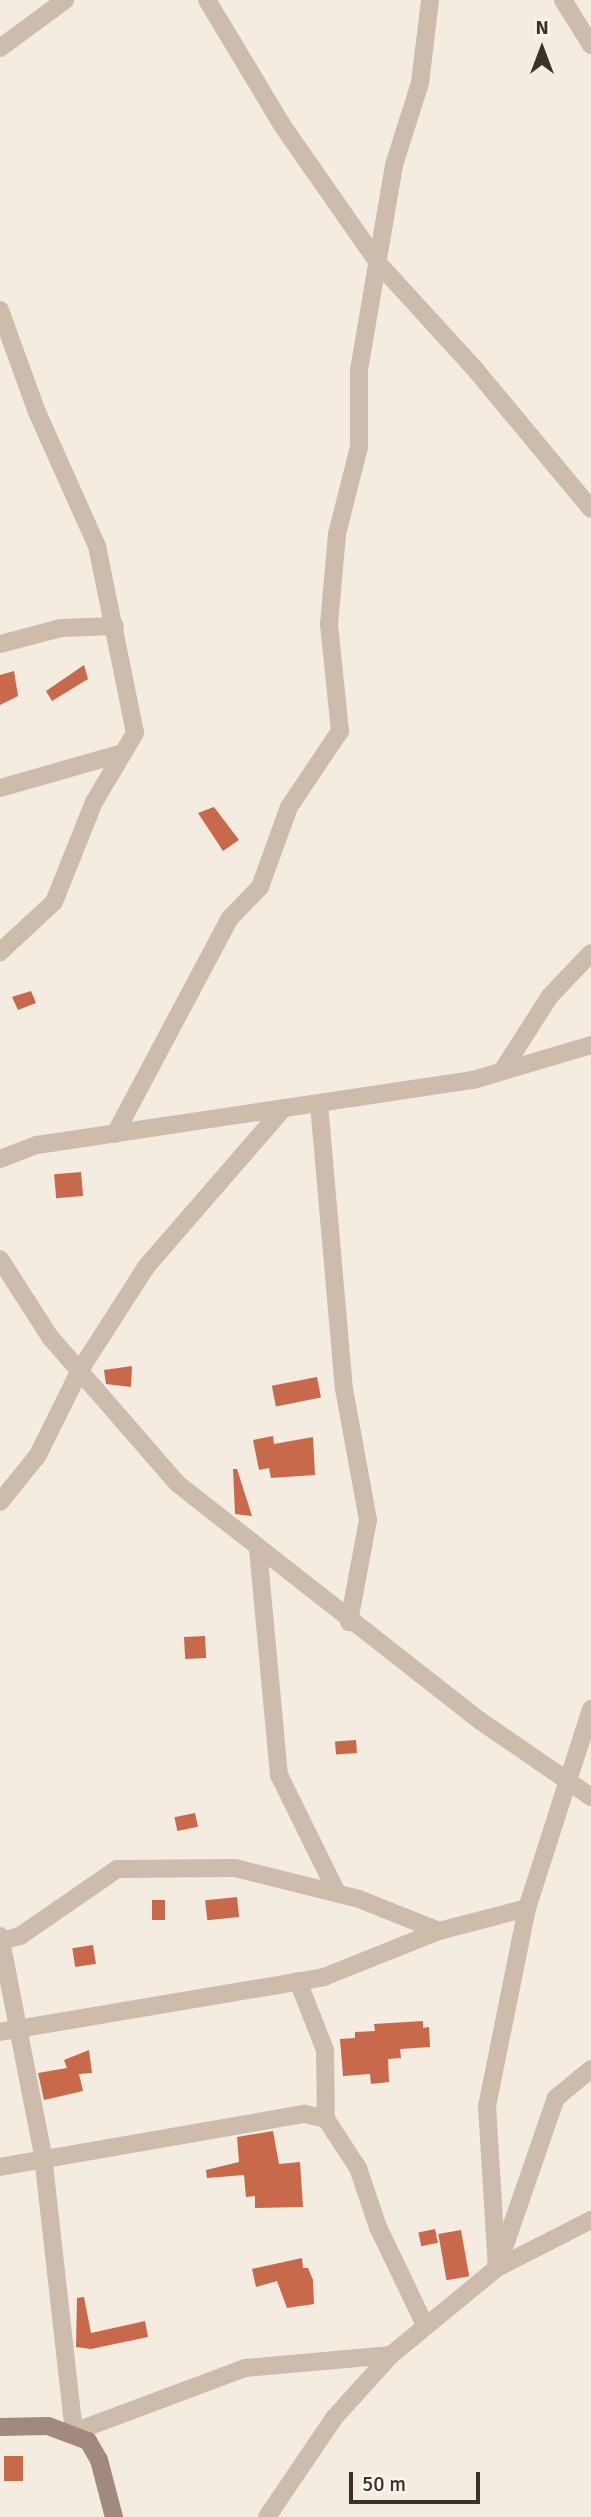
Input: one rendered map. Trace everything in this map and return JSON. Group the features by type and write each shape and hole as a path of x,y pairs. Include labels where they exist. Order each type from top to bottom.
{"street":[{"path":"0,48 65,0"},
{"path":"207,0 282,125 379,264 474,368 591,509"},
{"path":"115,1134 230,918 260,887 289,807 340,731 329,624 337,534 359,447 359,369 394,165 420,83 430,0"},
{"path":"563,0 591,45"},
{"path":"0,310 37,412 97,546 135,733 94,802 54,901 0,952"},
{"path":"0,644 61,628 115,626"},
{"path":"0,788 123,753"},
{"path":"502,1071 550,996 591,953"},
{"path":"0,1159 37,1146 473,1080 591,1045"},
{"path":"318,1104 344,1389 368,1520 349,1622"},
{"path":"0,1502 38,1455 79,1370 146,1267 283,1109"},
{"path":"0,1259 50,1337 178,1484 349,1622 478,1720 591,1797"},
{"path":"258,1549 279,1775 337,1893"},
{"path":"497,2268 487,2106 527,1908 591,1709"},
{"path":"74,2432 43,2156 1,1938 20,1936 117,1869 235,1868 337,1893 439,1931"},
{"path":"0,2032 324,1977 439,1931 527,1908"},
{"path":"298,1981 326,2050 326,2119 358,2168 378,2227 425,2325"},
{"path":"497,2268 555,2098 591,2069"},
{"path":"0,2167 43,2156 198,2136 305,2114 326,2119"},
{"path":"267,2517 334,2418 391,2355 497,2268 591,2220"},
{"path":"74,2432 245,2368 391,2355"},
{"path":"0,2427 48,2426 74,2432 88,2441 99,2460 114,2517"}],"building":[{"path":"84,665 88,679 52,701 46,691"},
{"path":"14,671 18,696 0,705 0,675"},
{"path":"214,807 239,840 223,851 198,813"},
{"path":"31,991 36,1003 18,1010 12,997"},
{"path":"81,1172 83,1196 56,1198 54,1174"},
{"path":"132,1366 131,1387 106,1384 104,1370"},
{"path":"317,1377 321,1398 276,1406 272,1386"},
{"path":"273,1436 274,1444 313,1437 315,1475 271,1478 269,1468 259,1470 253,1440"},
{"path":"233,1469 237,1469 252,1516 235,1514"},
{"path":"205,1636 206,1658 185,1659 184,1637"},
{"path":"356,1740 357,1753 336,1754 335,1741"},
{"path":"195,1813 198,1827 177,1831 174,1817"},
{"path":"237,1897 239,1917 207,1920 205,1900"},
{"path":"152,1900 165,1900 165,1920 152,1920"},
{"path":"93,1945 96,1964 75,1967 72,1948"},
{"path":"423,2021 423,2028 429,2027 430,2047 400,2049 401,2058 388,2059 389,2082 371,2084 370,2074 343,2076 340,2039 355,2038 355,2032 375,2031 374,2024"},
{"path":"89,2050 92,2073 79,2074 83,2091 44,2100 38,2073 67,2068 64,2060"},
{"path":"273,2131 279,2164 300,2162 303,2207 255,2208 255,2196 246,2197 244,2175 207,2178 206,2170 239,2162 237,2137"},
{"path":"435,2229 438,2243 421,2246 418,2233"},
{"path":"461,2230 469,2276 447,2280 438,2234"},
{"path":"302,2258 303,2268 308,2268 313,2280 314,2304 287,2308 277,2281 256,2287 252,2269"},
{"path":"84,2297 91,2333 145,2321 148,2337 91,2349 76,2347 77,2298"},
{"path":"4,2456 23,2456 23,2481 4,2481"}]}
